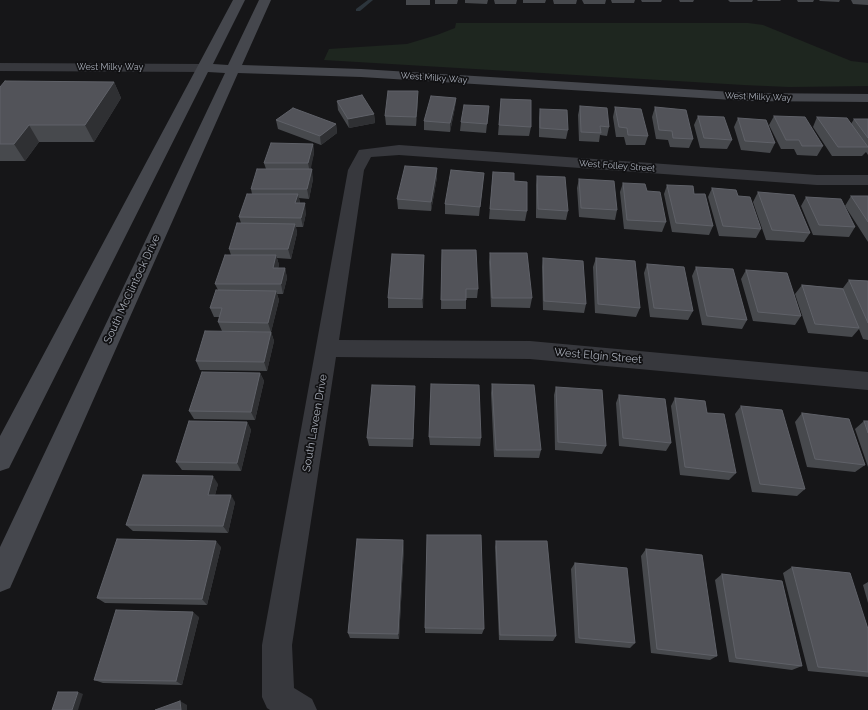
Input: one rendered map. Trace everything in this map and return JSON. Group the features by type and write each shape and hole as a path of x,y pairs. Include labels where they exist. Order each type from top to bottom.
{"main road":[{"path":"0,460 239,0"},
{"name":"South McClintock Drive","path":"0,578 265,0"},
{"name":"West Milky Way","path":"204,68 346,72 749,97 868,98"}],"street":[{"name":"West Milky Way","path":"0,67 204,68"},
{"name":"West Folley Street","path":"365,152 399,150 809,180 868,180"},
{"name":"South Laveen Drive","path":"290,704 277,645 356,170 365,152"},
{"name":"West Elgin Street","path":"327,348 530,350 868,382"}],"shaded area":[{"path":"456,23 748,23 763,25 851,61 868,63 868,86 789,87 744,85 324,60 329,49 407,44 455,28"}],"building":[{"path":"5,81 114,82 85,125 29,125 14,144 0,144 0,87"},
{"path":"388,91 418,91 416,117 385,116"},
{"path":"362,95 374,114 348,119 337,101"},
{"path":"431,96 456,98 450,123 424,121"},
{"path":"501,99 531,100 531,127 499,125"},
{"path":"464,105 489,106 487,124 461,122"},
{"path":"580,106 607,108 609,127 600,126 601,133 581,132"},
{"path":"615,107 641,109 648,136 628,135 627,128 619,127"},
{"path":"655,107 686,110 693,139 673,138 672,131 659,130"},
{"path":"293,108 336,124 320,136 276,120"},
{"path":"540,109 567,110 568,130 540,128"},
{"path":"698,116 724,117 732,140 704,138"},
{"path":"774,116 805,117 823,146 802,146 799,140 786,140"},
{"path":"817,117 847,118 868,147 838,147"},
{"path":"738,118 766,120 775,143 745,141"},
{"path":"854,119 868,119 868,138"},
{"path":"271,143 313,144 308,163 264,163"},
{"path":"405,166 437,168 431,202 397,199"},
{"path":"257,169 312,169 307,189 251,189"},
{"path":"451,170 484,173 480,207 445,204"},
{"path":"493,172 514,173 514,181 527,182 527,211 490,209"},
{"path":"537,176 565,177 568,211 538,209"},
{"path":"579,179 614,181 617,210 581,208"},
{"path":"623,183 645,184 647,191 660,192 666,222 627,220"},
{"path":"667,185 693,186 694,194 705,194 713,226 676,223"},
{"path":"712,188 736,190 738,196 750,197 761,229 723,226"},
{"path":"758,192 794,195 810,233 772,230"},
{"path":"247,194 298,194 295,203 305,203 301,218 239,217"},
{"path":"851,196 868,196 868,222"},
{"path":"806,197 841,199 855,227 819,225"},
{"path":"237,223 295,224 288,249 229,249"},
{"path":"442,250 476,250 478,289 466,289 466,300 441,300"},
{"path":"490,253 527,253 532,298 492,298"},
{"path":"392,254 424,255 422,299 388,298"},
{"path":"225,255 276,255 273,268 285,268 281,284 215,284"},
{"path":"543,258 583,261 586,304 544,301"},
{"path":"596,258 635,261 640,308 598,304"},
{"path":"647,264 684,267 693,311 654,308"},
{"path":"696,267 733,269 747,320 707,316"},
{"path":"746,270 787,273 801,316 758,312"},
{"path":"849,280 868,281 868,323"},
{"path":"802,285 843,289 859,328 815,324"},
{"path":"216,290 276,291 268,323 218,322 222,308 210,308"},
{"path":"205,331 271,332 264,362 196,361"},
{"path":"202,372 260,373 251,412 189,411"},
{"path":"431,384 479,385 481,438 429,437"},
{"path":"492,384 534,385 541,450 496,450"},
{"path":"372,385 415,386 413,439 367,438"},
{"path":"556,387 602,390 606,446 558,442"},
{"path":"619,395 665,399 671,443 623,438"},
{"path":"675,398 705,401 707,413 724,414 736,473 685,467"},
{"path":"741,406 782,410 805,489 760,484"},
{"path":"802,413 849,419 865,465 815,459"},
{"path":"189,421 247,422 237,463 176,462"},
{"path":"864,421 868,421 868,433"},
{"path":"143,475 213,476 208,495 231,495 223,526 126,525"},
{"path":"427,535 481,535 484,629 425,628"},
{"path":"117,539 216,541 202,599 97,598"},
{"path":"357,539 403,540 398,634 348,633"},
{"path":"496,541 547,541 556,636 500,635"},
{"path":"646,549 702,555 717,656 657,649"},
{"path":"575,563 627,568 635,643 579,638"},
{"path":"792,567 850,573 868,629 868,672 818,667"},
{"path":"722,574 782,581 802,666 736,658"},
{"path":"116,610 193,612 176,681 94,680"},
{"path":"58,692 78,692 72,710 52,710"},
{"path":"180,701 181,710 155,710"}],"waterway":[{"path":"358,10 371,0"}]}
